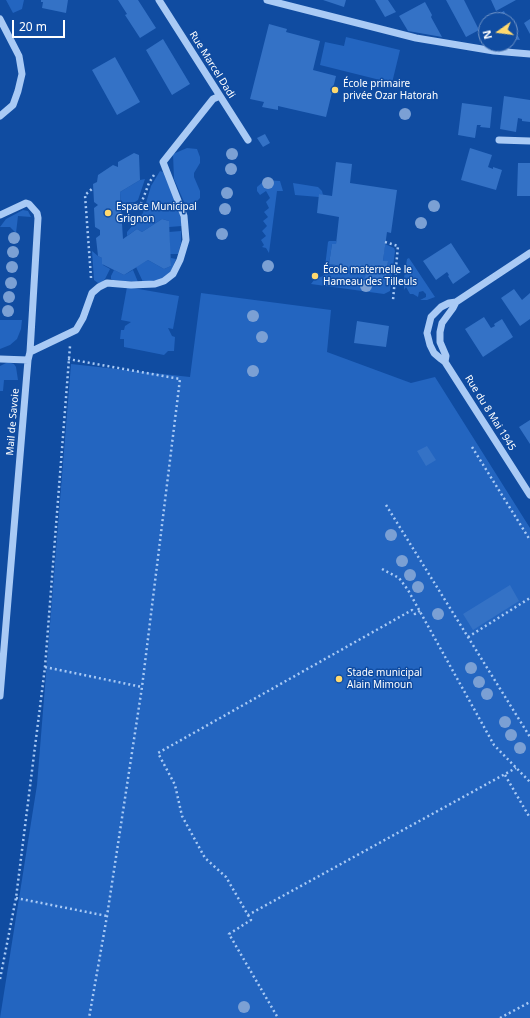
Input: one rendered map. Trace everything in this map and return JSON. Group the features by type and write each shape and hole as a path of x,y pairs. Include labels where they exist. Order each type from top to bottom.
{"street":[{"name":"Rue Marcel Dadi","path":"159,0 248,140"},
{"path":"267,0 416,38 494,51 530,54"},
{"path":"0,19 19,56 22,74 13,105 0,116"},
{"path":"30,352 76,330 80,326 92,293 99,287 107,283 131,285 155,284 164,281 173,274 180,260 186,240 184,216 163,162 213,99 220,96"},
{"path":"499,140 530,141"},
{"name":"Mail de Savoie","path":"0,215 26,203 29,204 37,213 38,218 30,352 28,360 0,696"},
{"name":"Rue du 8 Mai 1945","path":"530,253 456,302 449,303 435,312 431,317 427,329 428,339 432,350 445,362 530,495"},
{"name":"Rue du 8 Mai 1945","path":"445,362 445,353 440,342 440,332 442,323 456,302"},
{"path":"0,359 28,360"}],"path":[{"path":"122,206 141,204 149,183 163,162"},
{"path":"92,293 84,195 94,188"},
{"path":"385,242 398,246 392,300"},
{"path":"0,979 16,898 45,667 71,332"},
{"path":"68,360 180,379 142,687 107,916 89,1018"},
{"path":"472,447 530,540"},
{"path":"386,505 530,737"},
{"path":"382,569 399,578 408,590 494,745 530,782"},
{"path":"468,637 530,598"},
{"path":"278,1018 229,934 252,920 226,877 206,858 182,816 175,785 158,753 412,610 415,614 420,611"},
{"path":"45,667 142,687"},
{"path":"248,915 516,768"},
{"path":"505,775 530,818"},
{"path":"16,898 107,916"},
{"path":"500,1018 530,1002"}],"shaded area":[{"path":"6,0 24,0 22,9 13,13"},
{"path":"346,37 400,50 392,83 320,65 325,42 344,46"},
{"path":"187,148 197,149 200,157 200,163 194,173 194,177 200,191 200,198 193,205 188,205 184,202 174,179 173,154"},
{"path":"160,171 163,172 178,206 182,226 169,227 169,221 162,219 142,232 137,229 127,236 127,232 143,213 151,186"},
{"path":"145,179 138,200 135,202 121,203 120,192 140,180"},
{"path":"265,180 280,181 283,191 277,191 269,253 266,248 262,247 264,245 261,240 266,236 262,231 267,226 263,221 268,217 264,212 269,208 266,202 270,198 266,191 260,195 257,191 257,187"},
{"path":"293,183 318,187 322,191 323,195 319,194 319,197 295,195"},
{"path":"23,210 28,211 31,217 18,216 16,233 10,227 0,227 6,219"},
{"path":"181,231 181,243 178,254 170,254 169,232"},
{"path":"329,241 336,241 336,244 332,244 329,264 348,267 347,271 366,274 366,278 386,281 388,262 383,261 385,244 394,248 395,251 390,291 384,294 311,284 317,276 321,277 324,275"},
{"path":"92,251 102,258 103,265 110,269 105,279 101,283 94,280"},
{"path":"171,258 176,259 171,271 165,278 143,282 136,267 148,260 164,269 171,266"},
{"path":"409,258 435,297 427,300 420,300 426,297 426,294 423,291 419,292 418,297 410,294 406,287 404,290 404,278 407,259"},
{"path":"114,270 124,275 133,270 138,282 111,279"},
{"path":"127,287 179,296 173,329 168,328 172,336 175,337 174,351 168,351 164,355 124,347 124,339 120,339 121,330 124,330 125,326 131,322 121,320"},
{"name":"Stade municipal Alain Mimoun","path":"201,293 331,310 327,352 411,383 435,377 530,528 530,1018 0,1018 37,785 71,364 190,377"},
{"path":"0,320 22,320 21,329 17,339 10,345 0,349"},
{"path":"8,362 14,364 16,367 18,380 4,380 3,391 0,391 0,366"}],"building":[{"path":"41,0 68,0 66,13 42,8 43,2 41,2"},
{"path":"118,0 138,0 156,28 140,38 125,15 127,14"},
{"path":"323,0 346,0 344,7"},
{"path":"375,0 388,0 396,12 385,17"},
{"path":"446,0 464,0 478,28 478,31 466,37"},
{"path":"491,0 516,0 496,11"},
{"path":"425,2 442,37 408,31 399,16"},
{"path":"530,19 530,34 524,23"},
{"path":"269,24 287,29 286,32 320,41 313,70 336,76 326,117 278,106 278,110 262,107 264,102 250,99"},
{"path":"163,39 190,84 172,95 146,50"},
{"path":"115,57 140,102 117,115 92,70"},
{"path":"504,96 530,100 530,122 522,121 522,119 518,118 516,132 500,129"},
{"path":"462,103 492,107 490,128 480,127 481,125 477,125 475,138 458,135"},
{"path":"265,134 270,143 263,147 257,138"},
{"path":"470,148 492,155 488,167 502,170 496,190 461,180"},
{"name":"Espace Municipal Grignon","path":"134,153 139,155 140,180 120,192 123,239 137,229 142,232 162,219 169,221 171,266 164,269 148,260 124,275 102,264 102,258 98,256 96,238 100,235 100,230 95,227 94,208 98,205 94,202 93,184 97,182 98,175 113,165 118,167 118,162"},
{"path":"336,162 352,164 350,183 397,190 391,233 387,232 383,261 388,261 386,281 365,278 366,274 347,271 348,267 329,264 332,244 336,244 339,217 317,213 319,194 332,196"},
{"path":"518,163 530,163 530,196 517,196"},
{"path":"451,243 470,272 453,284 447,272 436,280 423,261"},
{"path":"514,289 522,300 530,293 530,319 520,326 501,298"},
{"path":"484,317 491,328 502,319 513,337 483,357 465,329"},
{"path":"357,321 389,326 386,347 354,343"},
{"path":"530,420 530,444 519,427"},
{"path":"427,446 436,460 426,466 417,451"},
{"path":"510,585 519,601 473,630 463,614"}],"place":[{"name":"École primaire privée Ozar Hatorah","path":"335,90"},
{"name":"Espace Municipal Grignon","path":"108,213"},
{"name":"École maternelle le Hameau des Tilleuls","path":"315,276"},
{"name":"Stade municipal Alain Mimoun","path":"339,679"}]}
